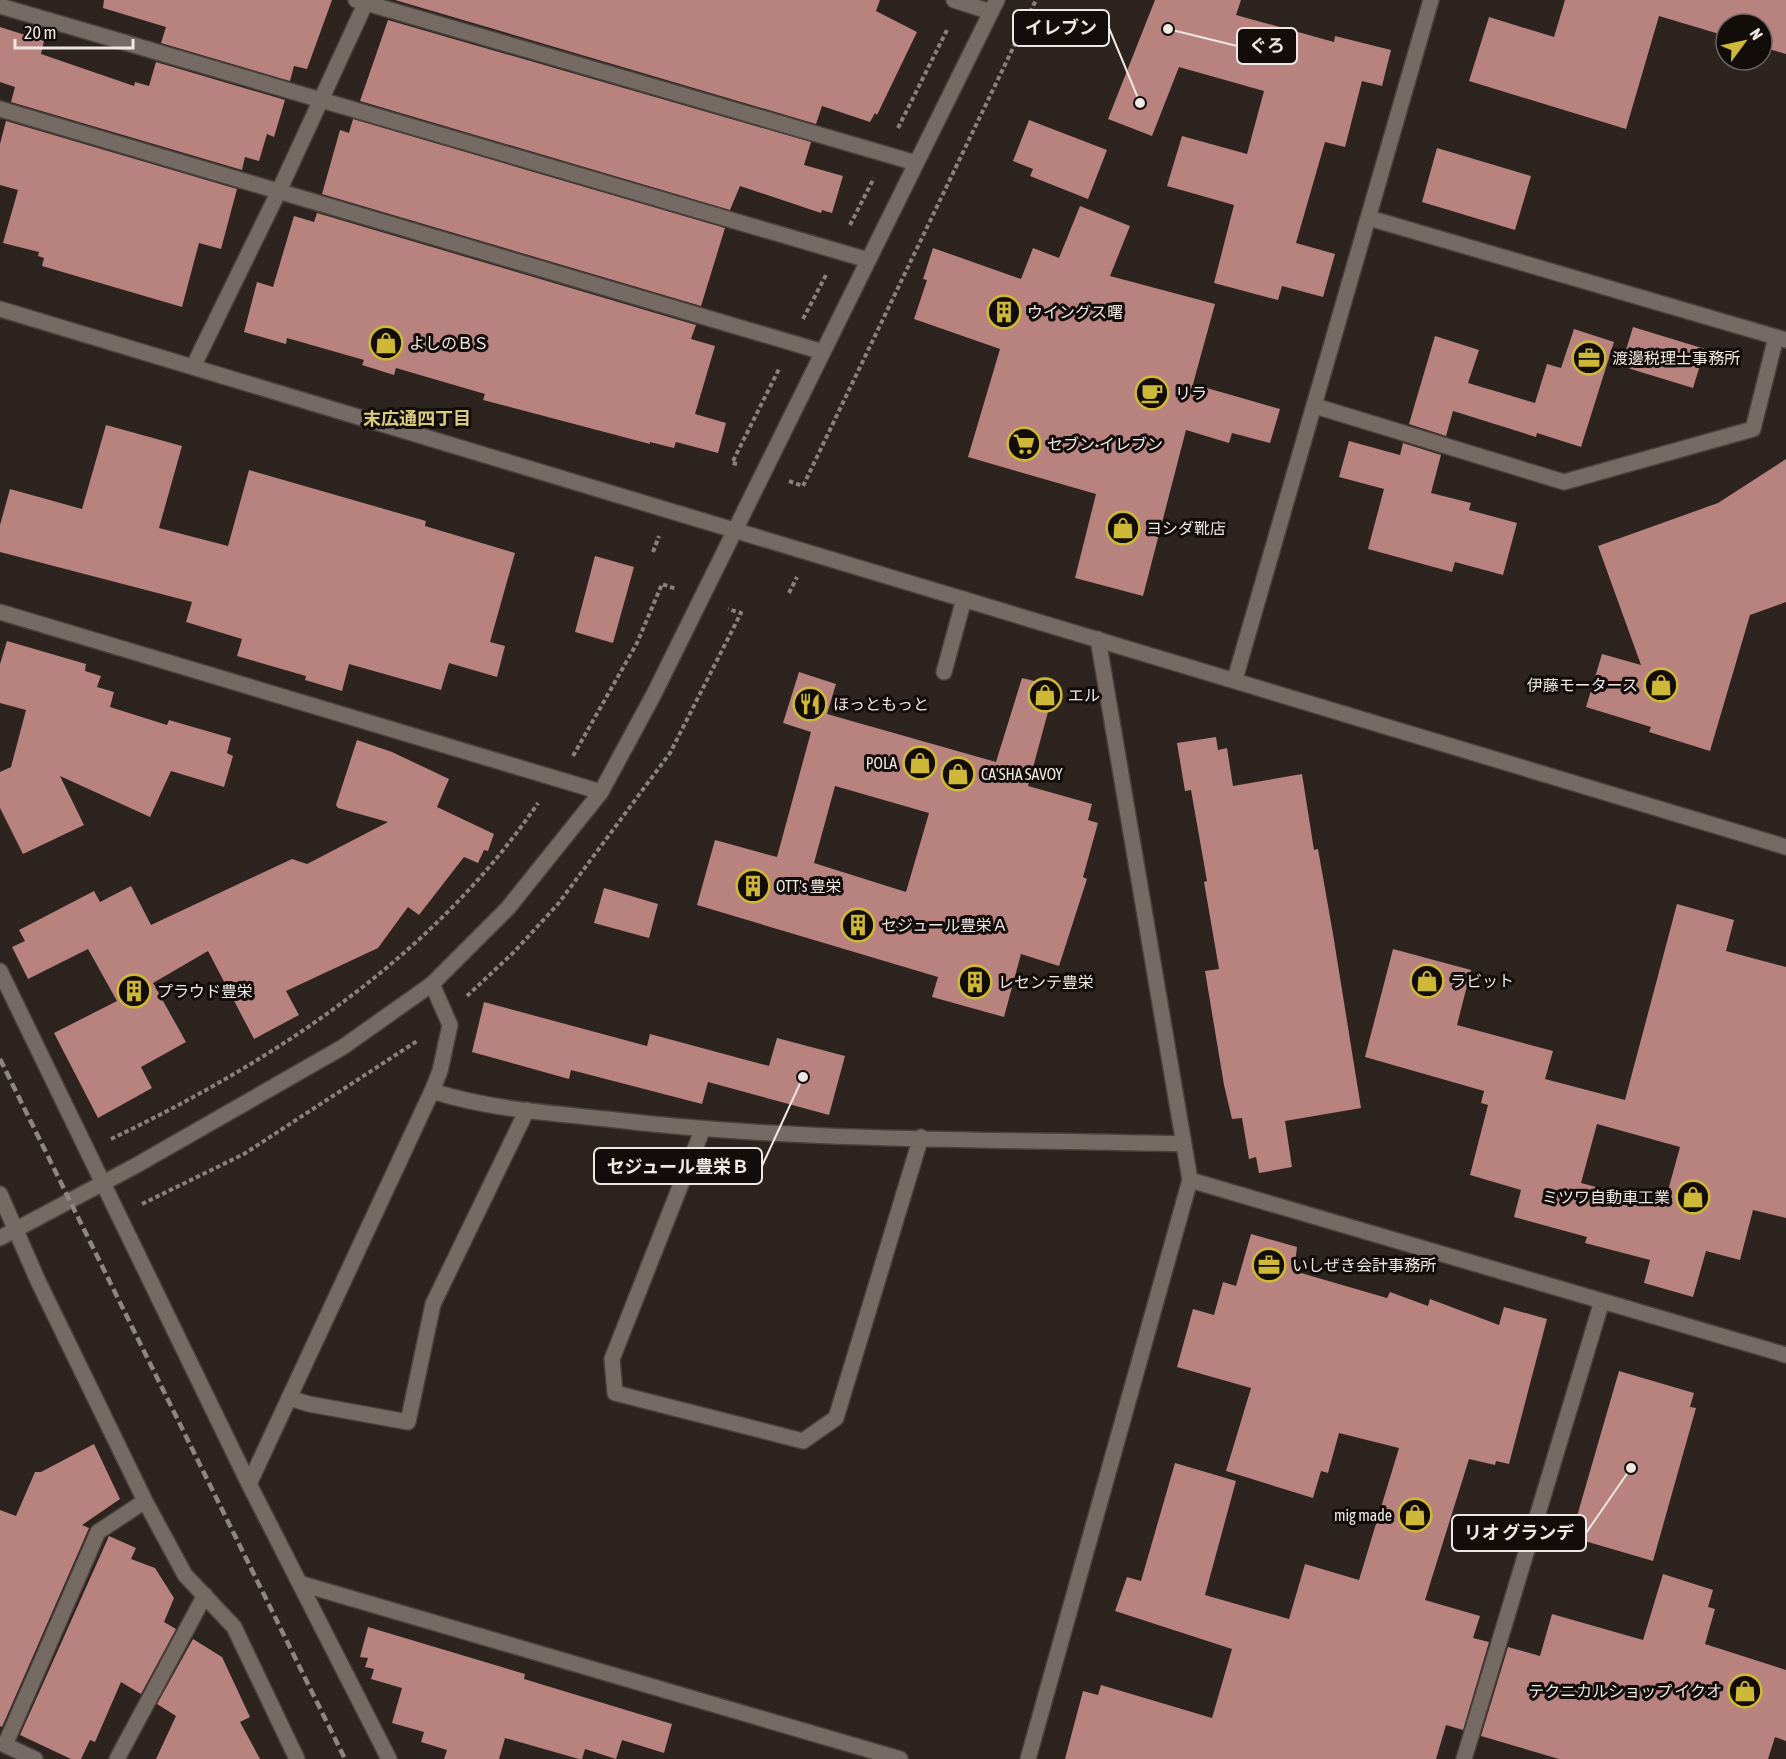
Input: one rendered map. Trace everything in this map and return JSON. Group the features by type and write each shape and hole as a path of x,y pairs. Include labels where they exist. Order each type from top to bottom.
{"street":[{"path":"0,1238 135,1166 342,1047 432,984 508,908 601,792 654,694 994,6 954,0"},
{"path":"1235,680 1431,0"},
{"path":"193,367 322,100 363,1 916,163"},
{"path":"0,6 868,260"},
{"path":"0,109 278,193 823,352"},
{"path":"1315,406 1564,482 1753,429 1781,339 1370,218"},
{"path":"0,309 1786,846"},
{"path":"944,672 964,599"},
{"path":"0,612 601,792"},
{"path":"1028,1759 1190,1180 1098,639"},
{"path":"0,971 89,1149 249,1484 302,1584 389,1759"},
{"path":"249,1484 440,1071 450,1026 432,984"},
{"path":"432,1091 456,1099 527,1110 702,1131 1184,1144"},
{"path":"289,1398 309,1404 408,1422 433,1304 527,1110"},
{"path":"702,1131 612,1359 615,1394 802,1441 836,1418 921,1137"},
{"path":"1190,1180 1786,1355"},
{"path":"0,1194 17,1228 38,1281 146,1501 185,1575 234,1627 297,1759"},
{"path":"1464,1759 1602,1301"},
{"path":"35,1759 5,1745 57,1622 98,1532 146,1501"},
{"path":"302,1584 900,1759"},
{"path":"117,1759 206,1595"}],"path":[{"path":"803,486 1036,0"},
{"path":"89,1149 256,1060 344,1003 430,930 500,856 574,754 620,677 662,584"}],"building":[{"path":"104,0 332,0 307,69 294,66 290,81 161,43 166,27 103,8"},
{"path":"395,0 880,0 876,11 917,32 877,115 875,113 870,122 822,106 816,124"},
{"path":"1155,0 1241,0 1236,15 1334,42 1335,36 1391,50 1382,86 1362,81 1345,147 1325,142 1296,243 1335,254 1323,297 1282,286 1278,300 1214,283 1234,205 1167,186 1182,136 1247,154 1264,91 1179,67 1152,136 1108,119"},
{"path":"1565,0 1786,0 1786,54 1774,50 1774,12 1714,12 1714,32 1659,16 1626,129 1469,81 1489,17 1554,37"},
{"path":"388,20 811,142 804,165 843,176 832,213 822,210 821,213 740,186 730,210 360,101"},
{"path":"0,27 44,41 41,54 134,86 135,82 149,86 156,62 285,100 274,137 267,134 259,161 245,157 242,170 11,102 15,87 0,82"},
{"path":"353,119 725,228 701,306 322,194 340,130 349,133"},
{"path":"1029,120 1107,150 1088,199 1030,176 1033,169 1013,161"},
{"path":"6,121 237,189 221,249 199,243 182,307 42,266 44,258 38,256 39,252 3,243 18,190 0,185 0,144"},
{"path":"1437,148 1531,176 1515,230 1422,202"},
{"path":"1080,206 1130,226 1110,276 1215,304 1193,384 1280,409 1270,443 1232,433 1229,443 1186,430 1143,596 1075,578 1096,494 968,457 1000,349 914,319 927,280 923,279 933,248 1021,279 1033,248 1059,258"},
{"path":"317,213 696,325 691,339 715,346 695,414 726,423 718,453 676,442 674,448 650,442 650,444 483,400 485,394 396,368 394,375 362,365 364,360 287,338 286,344 244,332 257,282 273,287 294,216 314,222"},
{"path":"1633,327 1705,349 1693,388 1621,366"},
{"path":"1574,329 1614,342 1581,447 1537,433 1536,437 1453,411 1446,436 1409,424 1435,336 1479,350 1468,383 1535,403 1547,364 1561,368"},
{"path":"106,425 182,446 159,528 228,546 249,470 426,521 425,526 515,553 490,642 505,646 497,677 449,663 441,690 349,664 342,691 305,680 306,676 237,656 242,639 186,622 192,602 0,552 0,525 10,489 82,509"},
{"path":"1349,441 1400,455 1403,443 1441,455 1431,493 1471,503 1469,510 1517,523 1503,575 1455,562 1452,572 1368,549 1384,489 1339,477"},
{"path":"1786,459 1786,602 1750,615 1710,751 1649,732 1651,727 1586,707 1602,654 1641,665 1598,546 1718,503"},
{"path":"595,556 634,567 613,643 575,632"},
{"path":"7,641 86,664 85,671 101,676 97,687 114,692 110,707 167,725 169,720 231,738 227,753 233,756 224,787 171,771 150,817 60,776 84,825 23,854 0,808 0,772 11,767 26,710 0,703 0,664"},
{"path":"799,672 836,684 827,714 996,762 1022,678 1055,686 1028,786 1092,804 1088,820 1098,823 1083,877 1087,879 1059,966 1021,954 1004,1017 932,997 938,977 697,905 715,840 777,857 811,732 783,723","holes":["835,786 929,813 906,892 814,863"]},
{"path":"1216,737 1218,750 1227,748 1233,786 1302,774 1314,850 1318,849 1361,1108 1285,1121 1292,1167 1259,1173 1256,1157 1249,1159 1242,1118 1232,1119 1224,1085 1205,971 1219,969 1204,882 1207,881 1191,790 1185,791 1177,743"},
{"path":"357,740 392,752 449,779 437,807 494,834 488,851 484,850 478,863 464,857 419,915 408,907 378,948 286,991 299,1015 254,1039 208,951 153,983 186,1042 141,1067 152,1088 98,1118 54,1033 117,1001 88,949 28,979 12,947 25,941 19,930 94,891 100,902 131,886 151,925 292,859 307,864 388,822 338,808 336,805"},
{"path":"604,888 658,904 649,938 594,923"},
{"path":"1677,904 1734,920 1726,951 1786,967 1786,1218 1753,1210 1740,1260 1706,1251 1693,1297 1644,1283 1650,1260 1585,1243 1587,1237 1514,1217 1521,1190 1470,1175 1488,1105 1481,1103 1484,1091 1365,1057 1393,949 1471,970 1457,1025 1553,1051 1545,1079 1625,1100","holes":["1597,1124 1680,1147 1664,1205 1581,1183"]},
{"path":"484,1002 647,1046 650,1034 769,1066 777,1038 845,1056 829,1115 708,1082 702,1104 571,1070 569,1079 472,1052"},
{"path":"1251,1234 1297,1247 1294,1271 1387,1298 1390,1292 1428,1306 1430,1299 1499,1325 1504,1307 1547,1319 1509,1464 1496,1461 1495,1465 1469,1459 1425,1600 1480,1616 1473,1638 1489,1642 1463,1730 1446,1725 1436,1759 1065,1759 1083,1691 1098,1695 1101,1685 1212,1718 1232,1649 1115,1611 1127,1577 1141,1581 1175,1463 1236,1481 1205,1595 1289,1619 1305,1564 1359,1580 1399,1448 1339,1433 1328,1473 1321,1471 1313,1498 1226,1471 1251,1388 1177,1367 1193,1309 1214,1315 1223,1282 1236,1286"},
{"path":"1619,1371 1694,1393 1690,1407 1696,1408 1653,1561 1571,1537"},
{"path":"94,1444 120,1499 82,1525 89,1528 2,1727 0,1726 0,1510 16,1516 35,1472 41,1472"},
{"path":"109,1536 136,1548 131,1559 155,1568 174,1598 164,1622 176,1629 141,1694 121,1682 95,1742 90,1740 81,1759 71,1759 20,1735"},
{"path":"1663,1574 1713,1590 1708,1607 1715,1609 1705,1644 1786,1670 1786,1741 1775,1737 1768,1759 1559,1759 1481,1736 1508,1647 1540,1656 1552,1614 1643,1640"},
{"path":"368,1627 525,1674 524,1679 672,1724 664,1753 622,1740 616,1759 585,1749 582,1759 579,1759 505,1738 499,1759 444,1759 447,1750 421,1742 424,1732 392,1723 402,1688 371,1679 374,1669 365,1667 368,1658 360,1657"},
{"path":"193,1639 222,1657 250,1717 240,1722 260,1759 156,1759 176,1716 157,1704"}],"railway":[{"path":"0,1059 345,1759"}],"place":[{"name":"ぐろ","path":"1168,29"},
{"name":"イレブン","path":"1140,103"},
{"name":"ウイングス曙","path":"1004,312"},
{"name":"よしのＢＳ","path":"386,343"},
{"name":"渡邊税理士事務所","path":"1589,358"},
{"name":"リラ","path":"1152,393"},
{"name":"セブン-イレブン","path":"1024,444"},
{"name":"ヨシダ靴店","path":"1123,528"},
{"name":"伊藤モータース","path":"1661,685"},
{"name":"エル","path":"1045,695"},
{"name":"ほっともっと","path":"810,704"},
{"name":"POLA","path":"920,763"},
{"name":"CA'SHA SAVOY","path":"958,774"},
{"name":"OTT's 豊栄","path":"753,886"},
{"name":"セジュール豊栄Ａ","path":"858,925"},
{"name":"ラビット","path":"1427,981"},
{"name":"レセンテ豊栄","path":"975,982"},
{"name":"プラウド豊栄","path":"134,991"},
{"name":"セジュール豊栄Ｂ","path":"803,1077"},
{"name":"ミツワ自動車工業","path":"1693,1197"},
{"name":"いしぜき会計事務所","path":"1269,1265"},
{"name":"リオ グランデ","path":"1631,1468"},
{"name":"mig made","path":"1415,1515"},
{"name":"テクニカルショップ イクオ","path":"1745,1691"}],"district":[{"name":"末広通四丁目","path":"417,419"}]}
